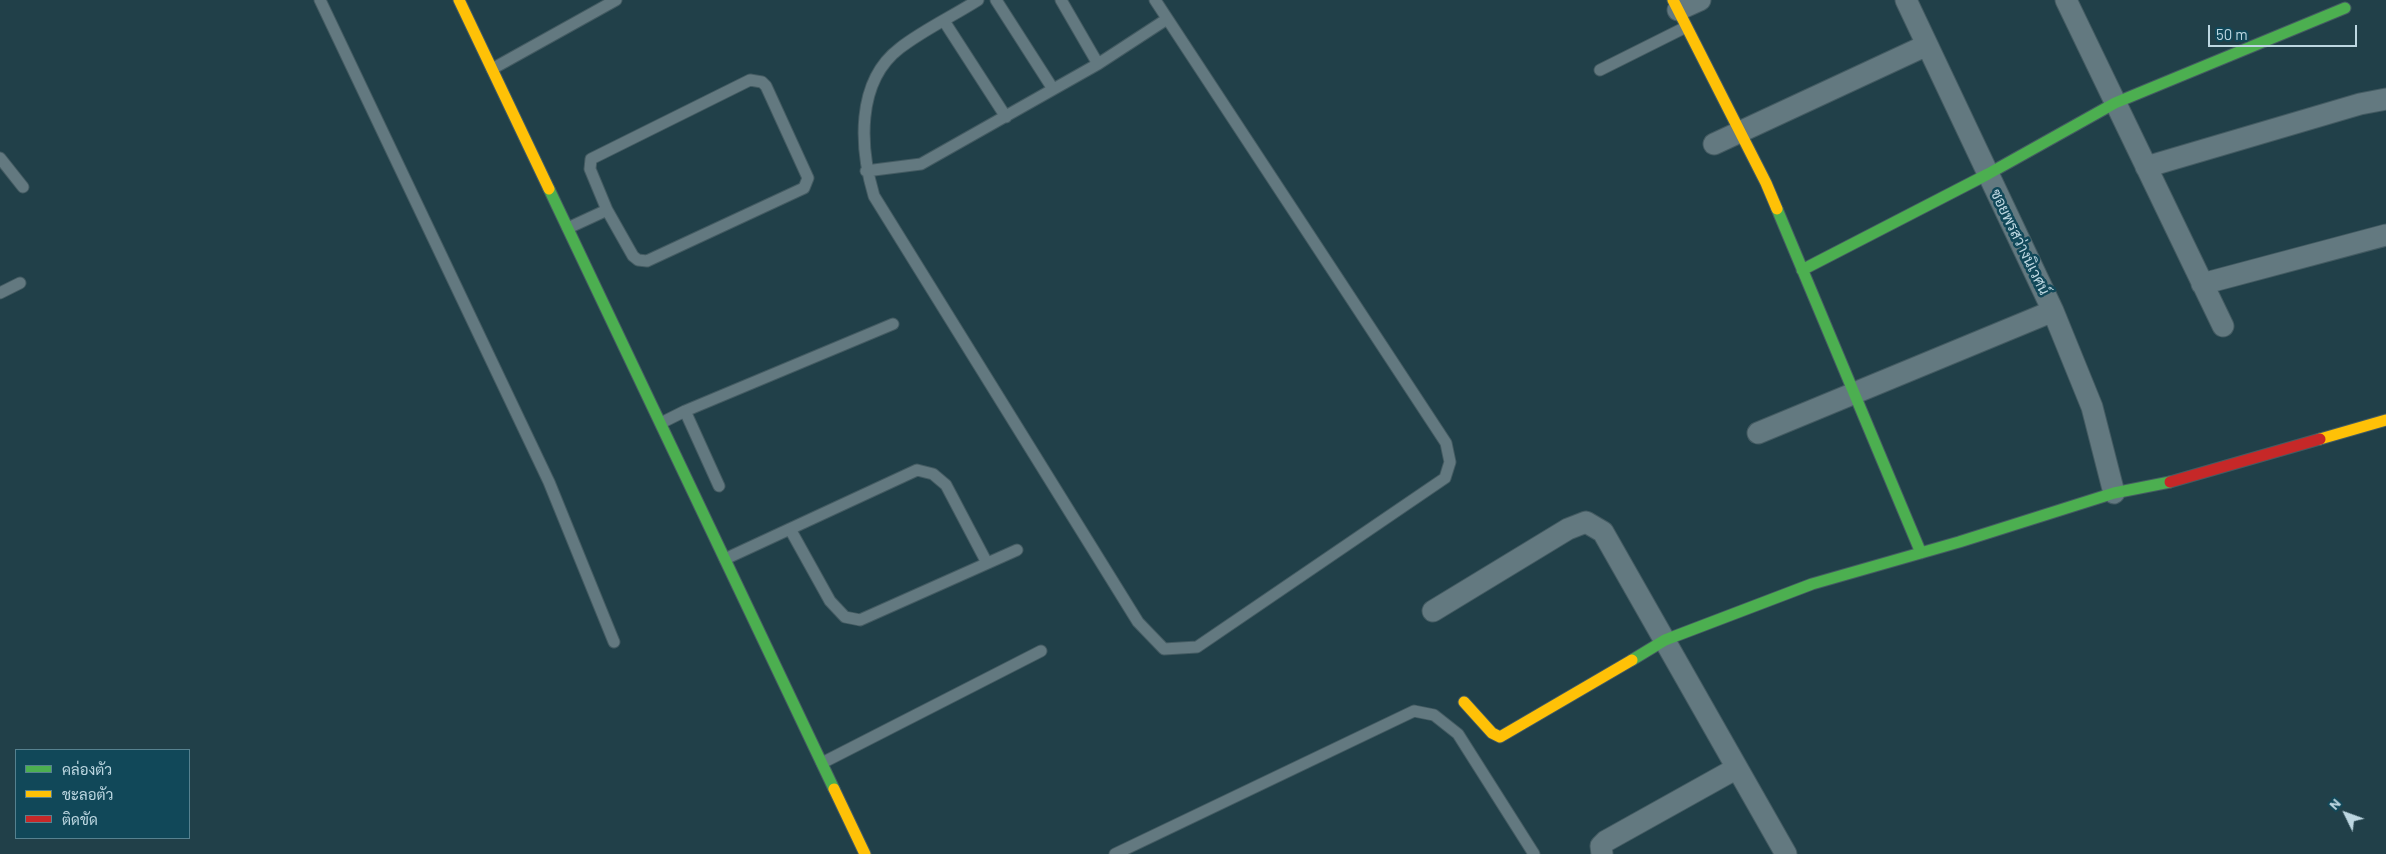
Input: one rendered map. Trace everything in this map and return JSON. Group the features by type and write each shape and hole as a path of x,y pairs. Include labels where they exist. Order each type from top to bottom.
{"street":[{"path":"459,0 864,851"},
{"path":"1700,0 1679,12 1766,183 1921,553"},
{"name":"ซอยพรสว่างนิเวศน์","path":"1906,0 2053,311 2092,407 2114,493"},
{"path":"2066,0 2223,326"},
{"path":"1802,270 1988,174 2115,103 2345,8"},
{"path":"1714,144 1741,134 1927,45"},
{"path":"2146,167 2360,104 2386,99"},
{"path":"2202,284 2386,235"},
{"path":"1758,433 2053,311"},
{"path":"1464,702 1492,733 1500,737 1665,640 1812,584 1921,553 2114,493 2193,477 2386,420"},
{"path":"1433,611 1568,529 1586,522 1603,532 1786,854"},
{"path":"1602,854 1600,846 1606,841 1737,768"}],"lane":[{"path":"320,0 549,482 614,642"},
{"path":"492,69 616,0"},
{"path":"978,0 900,48 884,63 873,87 863,124 866,171 874,196 1138,622 1164,649 1197,647 1445,478 1450,462 1446,443 1155,0"},
{"path":"996,0 1053,89"},
{"path":"1061,0 1098,64"},
{"path":"1600,70 1679,12"},
{"path":"866,171 921,164 1098,64 1167,19"},
{"path":"944,21 1006,116"},
{"path":"750,80 762,82 766,86 808,178 804,188 648,261 638,260 633,256 607,210 590,169 591,159 750,80"},
{"path":"0,158 23,187"},
{"path":"568,228 607,210"},
{"path":"0,293 20,283"},
{"path":"660,423 893,324"},
{"path":"685,411 719,486"},
{"path":"725,559 917,470 934,474 946,485 987,563"},
{"path":"790,529 830,601 844,617 860,620 1017,550"},
{"path":"822,763 1042,651"},
{"path":"1115,854 1414,711 1434,715 1458,734 1534,854"},
{"path":"849,854 864,851"}],"traffic: fast":[{"path":"1802,270 1988,174 2115,103 2345,8"},
{"path":"549,189 834,789"},
{"path":"1777,209 1921,553"},
{"path":"1632,660 1665,640 1812,584 1959,542 2114,493 2170,482"}],"traffic: slow":[{"path":"459,0 549,189"},
{"path":"1673,0 1766,183 1777,209"},
{"path":"2320,439 2386,420"},
{"path":"1464,702 1492,733 1500,737 1632,660"},
{"path":"834,789 865,854"}],"traffic: jam":[{"path":"2170,482 2320,439"}]}
